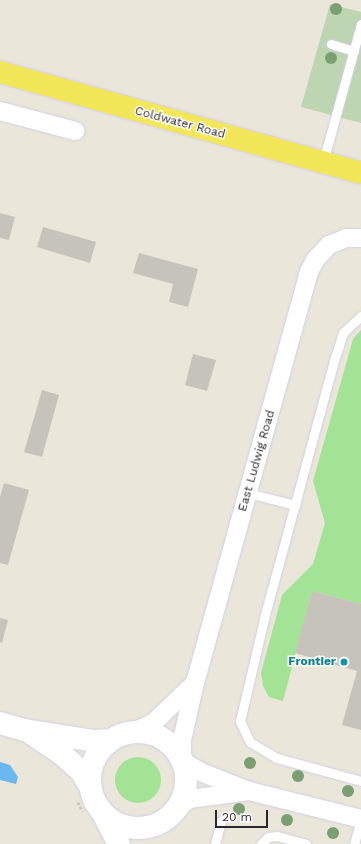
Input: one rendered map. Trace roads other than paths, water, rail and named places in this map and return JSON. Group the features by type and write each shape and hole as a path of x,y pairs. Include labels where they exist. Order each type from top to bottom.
{"main road":[{"name":"Coldwater Road","path":"0,72 361,172"},
{"path":"0,723 24,730 95,741 111,740 133,732 158,736 176,750 182,761 185,774 185,787 170,814 150,844"},
{"path":"24,730 63,754 80,771 83,792 94,800 95,815 120,844"},
{"path":"83,792 94,762 100,751 111,740"},
{"path":"95,815 138,828 170,814"}],"street":[{"path":"0,111 75,131"},
{"name":"East Ludwig Road","path":"182,761 182,740 195,682 309,272 315,260 329,245 346,238 361,238"},
{"path":"133,732 153,723 195,682"},
{"path":"182,761 203,773 249,791 361,819"},
{"path":"170,814 190,799 249,791"}],"lane":[{"path":"323,162 361,24"},
{"path":"331,44 354,51"},
{"path":"361,316 358,316 343,333 246,687 240,721 250,742 277,758 361,781"},
{"path":"248,493 295,505"},
{"path":"354,844 361,819"},
{"path":"215,844 221,821"},
{"path":"261,844 268,837 277,836 306,844"}],"water":[{"path":"0,762 10,765 18,777 16,784 0,780"}],"place":[{"name":"Frontier","path":"344,662"}]}
